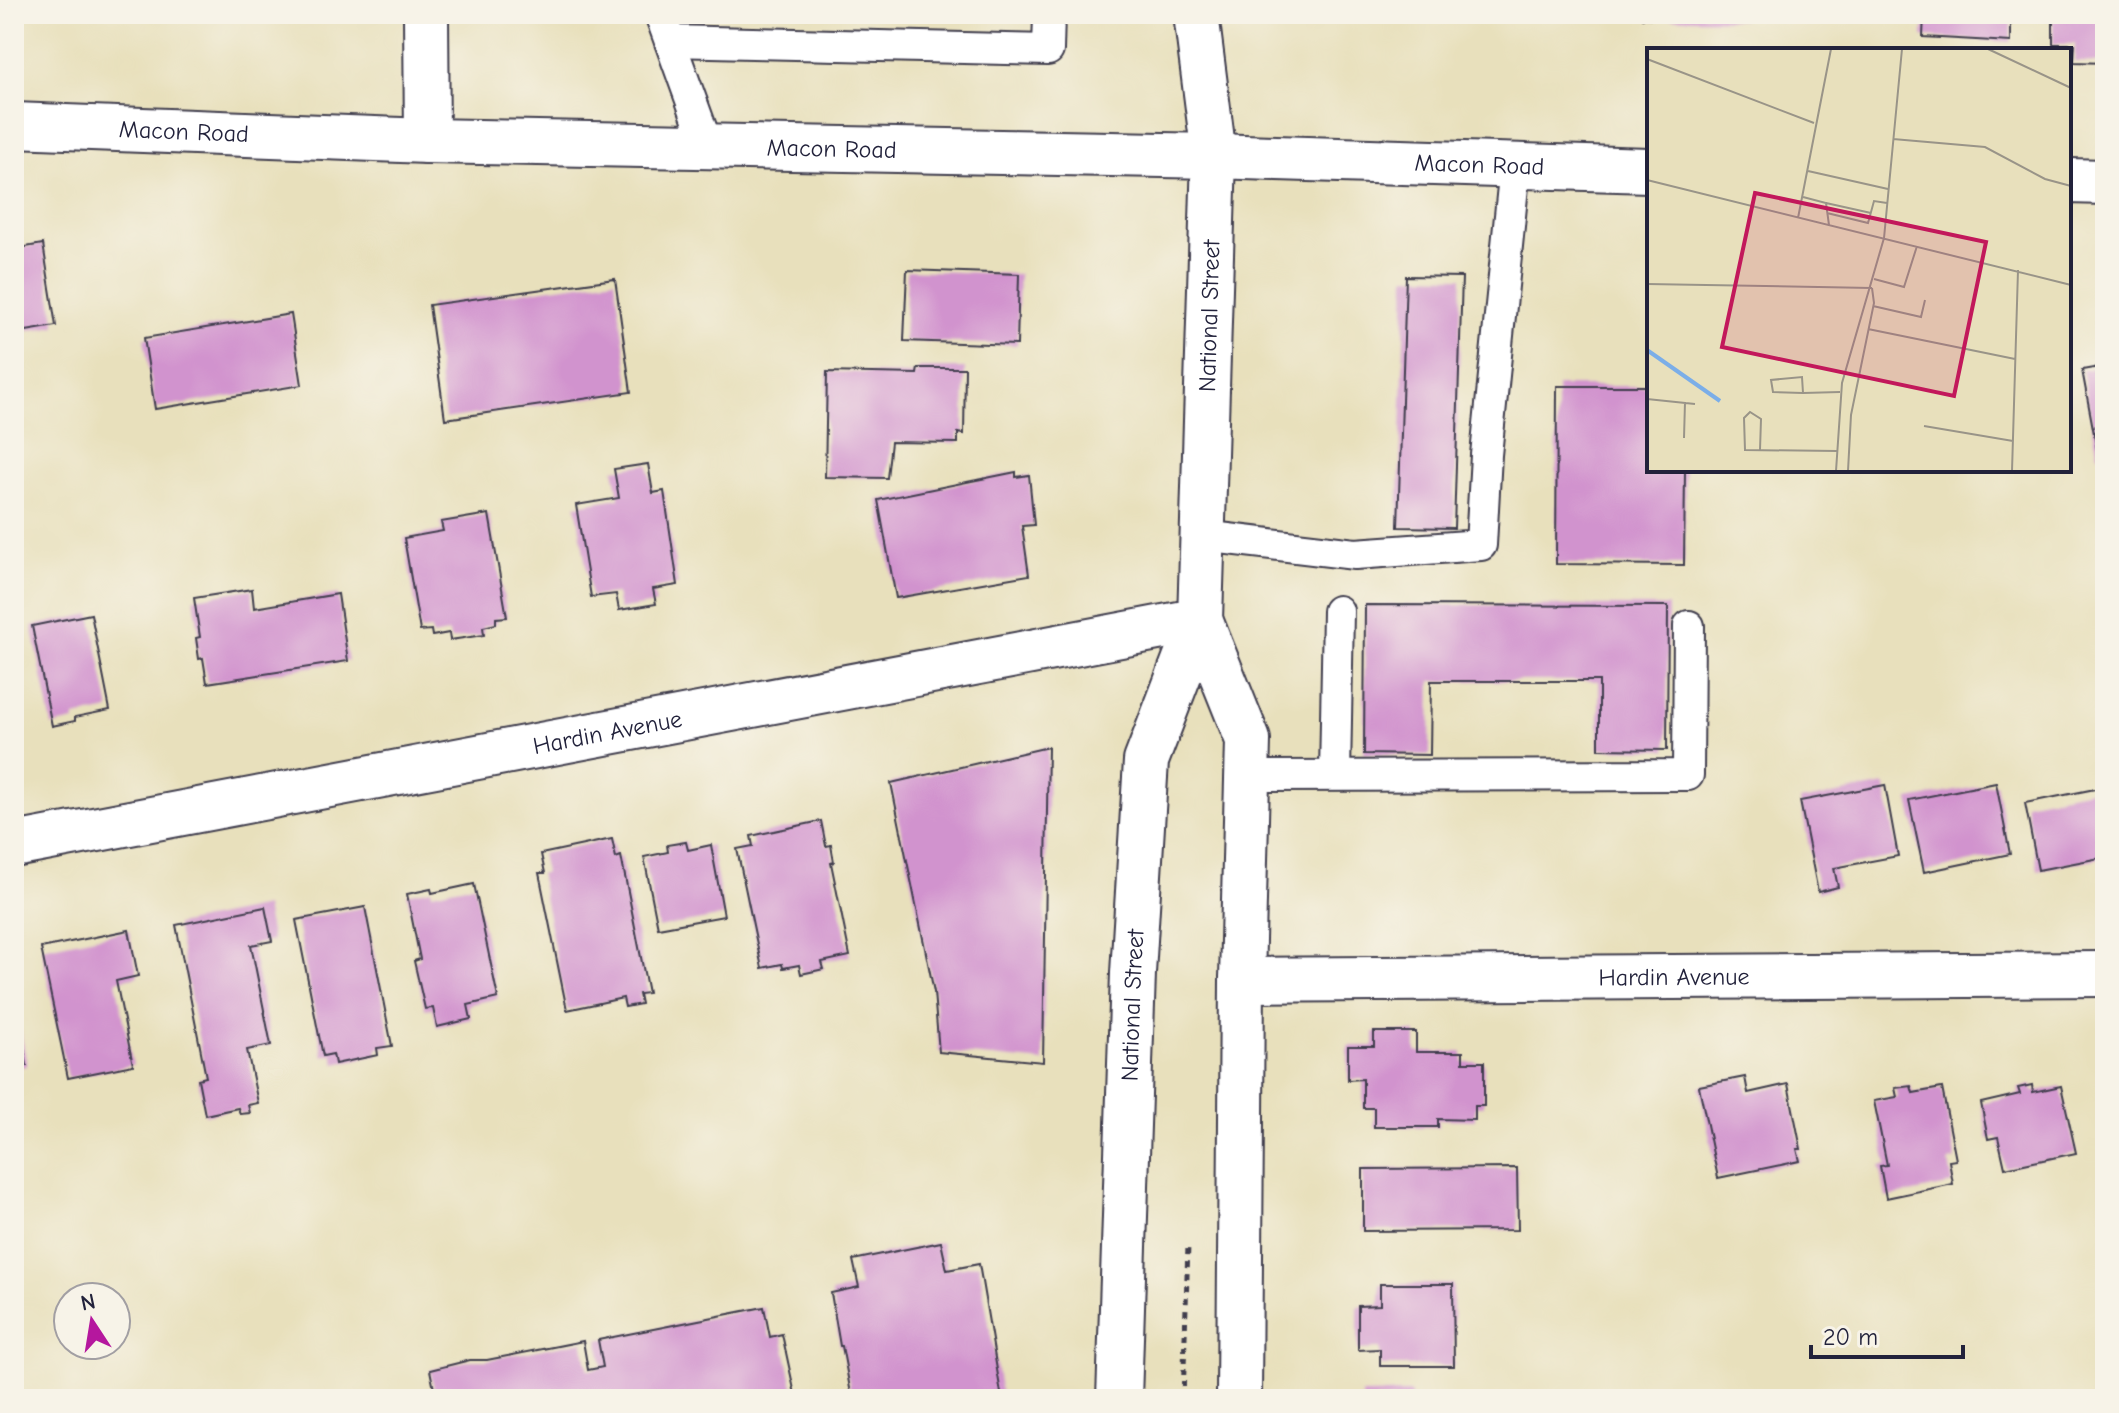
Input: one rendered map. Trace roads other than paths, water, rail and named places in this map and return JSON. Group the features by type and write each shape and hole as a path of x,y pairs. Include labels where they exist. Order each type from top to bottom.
{"main road":[{"path":"426,14 427,141"},
{"name":"National Street","path":"1119,1399 1133,973 1146,761 1200,620 1214,156 1196,14"},
{"name":"Macon Road","path":"14,125 427,141 1214,156 1647,170"},
{"path":"2071,181 2105,182"},
{"name":"National Street","path":"1200,620 1248,740 1242,980 1239,1399"},
{"name":"Hardin Avenue","path":"14,845 1200,620"},
{"name":"Hardin Avenue","path":"1242,980 2105,974"}],"lane":[{"path":"708,147 665,28 1048,50 1049,14"},
{"path":"1203,536 1355,554 1481,545 1486,455 1515,166"},
{"path":"1335,775 1338,611"},
{"path":"1247,776 1688,775 1689,626"}]}
